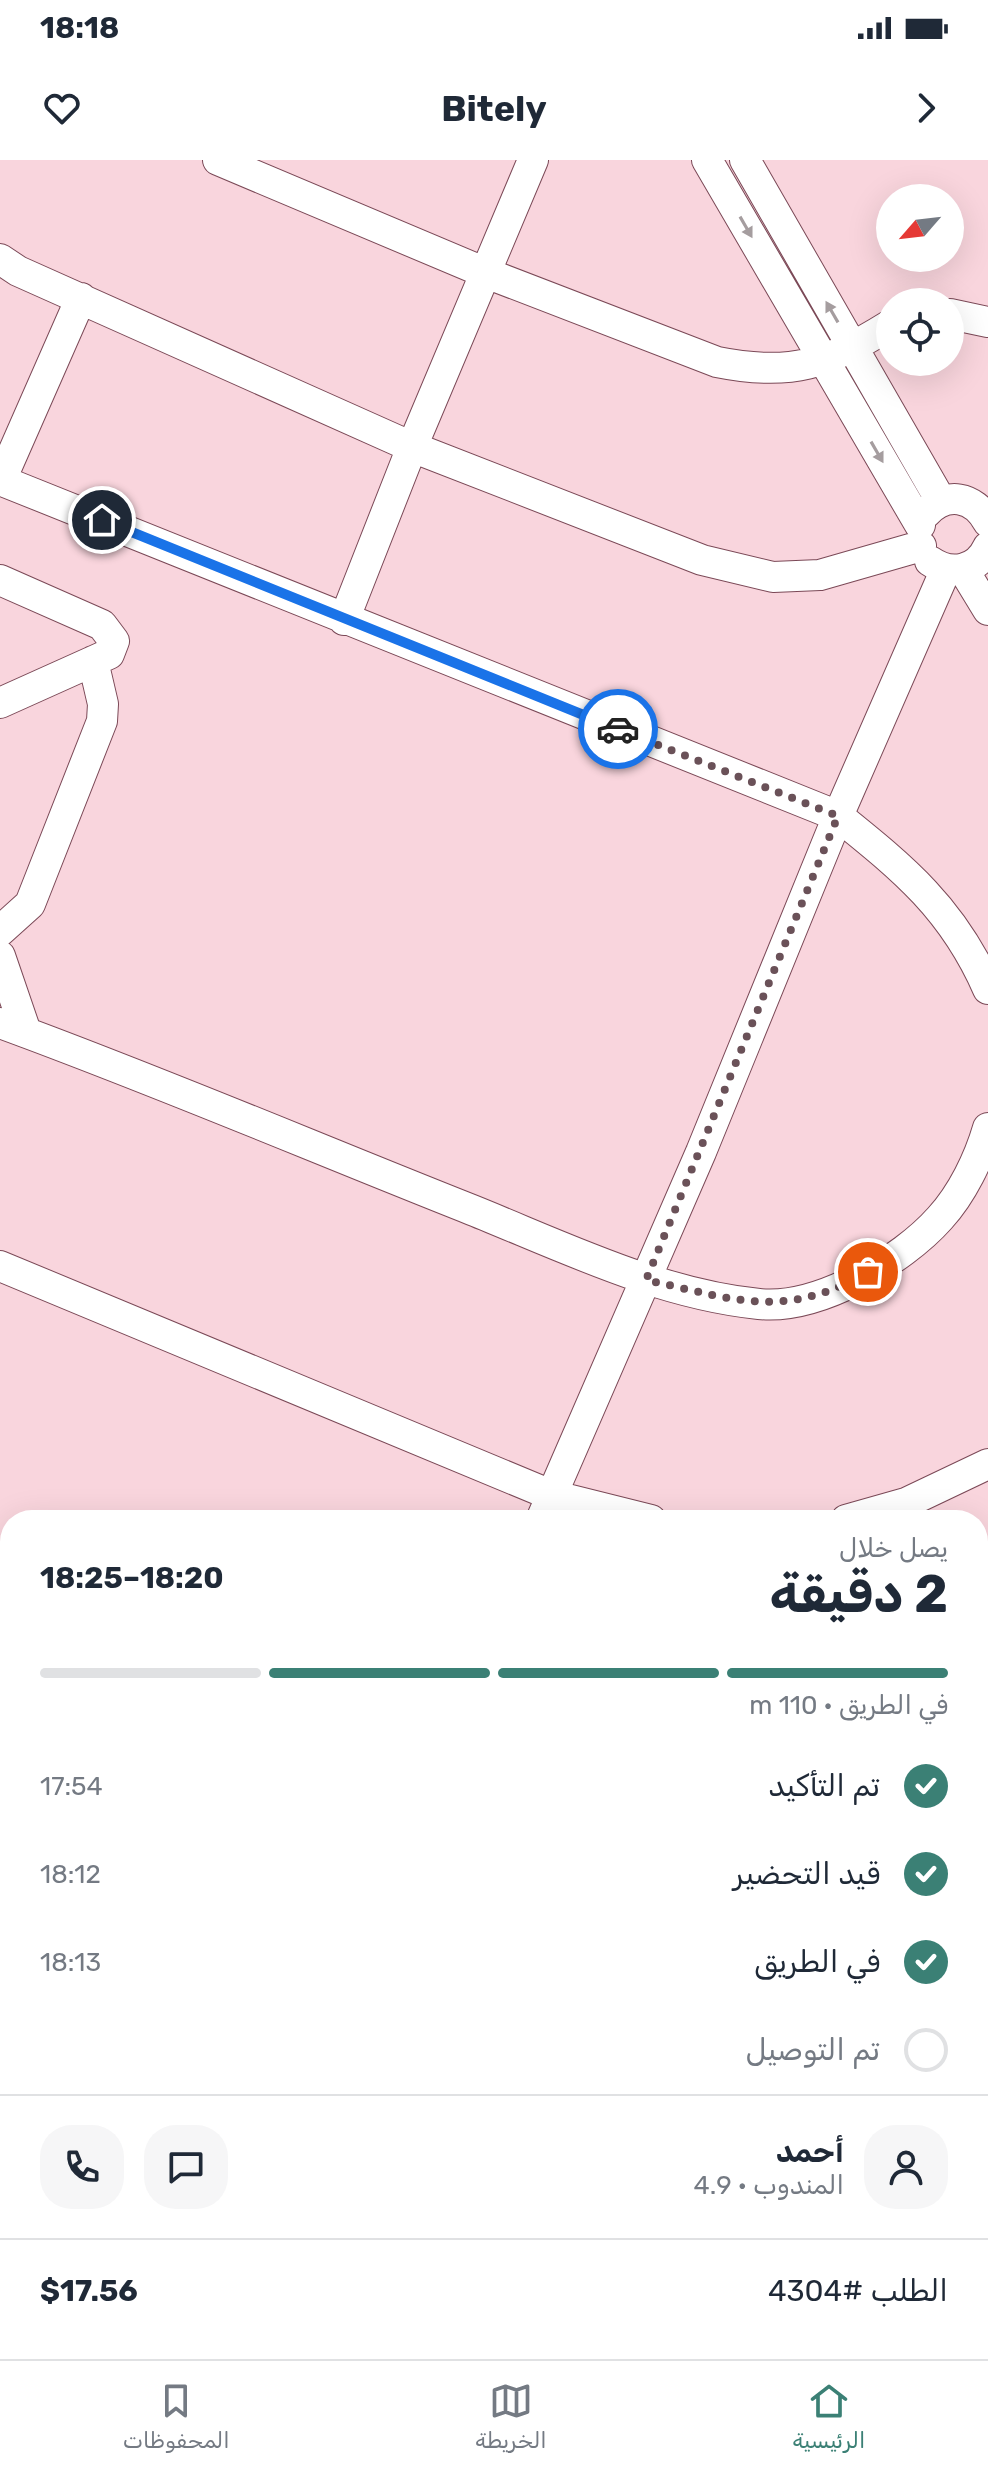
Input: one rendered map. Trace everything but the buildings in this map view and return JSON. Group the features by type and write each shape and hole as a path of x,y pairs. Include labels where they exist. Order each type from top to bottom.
{"street":[{"path":"218,160 486,273 717,362 749,368 825,362 876,334"},
{"path":"344,620 412,447 533,160"},
{"path":"707,160 825,362 920,535 930,561 974,559"},
{"path":"745,160 941,501"},
{"path":"0,259 18,271 412,447 702,560 773,577 820,575 920,535"},
{"path":"81,298 0,480 838,816 912,876 948,916 972,952 988,989"},
{"path":"964,317 988,322"},
{"path":"920,535 928,510 941,501 965,499 975,505 988,522"},
{"path":"974,559 988,610"},
{"path":"0,1266 546,1508 646,1280 838,816 974,559"},
{"path":"0,580 74,610 109,631 113,649 0,703"},
{"path":"0,931 30,904 102,721 103,704 93,661"},
{"path":"0,956 13,1028 646,1280 761,1305 801,1300 846,1285 891,1259 941,1218 985,1148"},
{"path":"881,1510 906,1503 988,1464"}],"way so far":[{"path":"618,729 838,816 646,1280 761,1305 801,1300 846,1285 868,1272"}],"route":[{"path":"102,520 618,729"}]}
